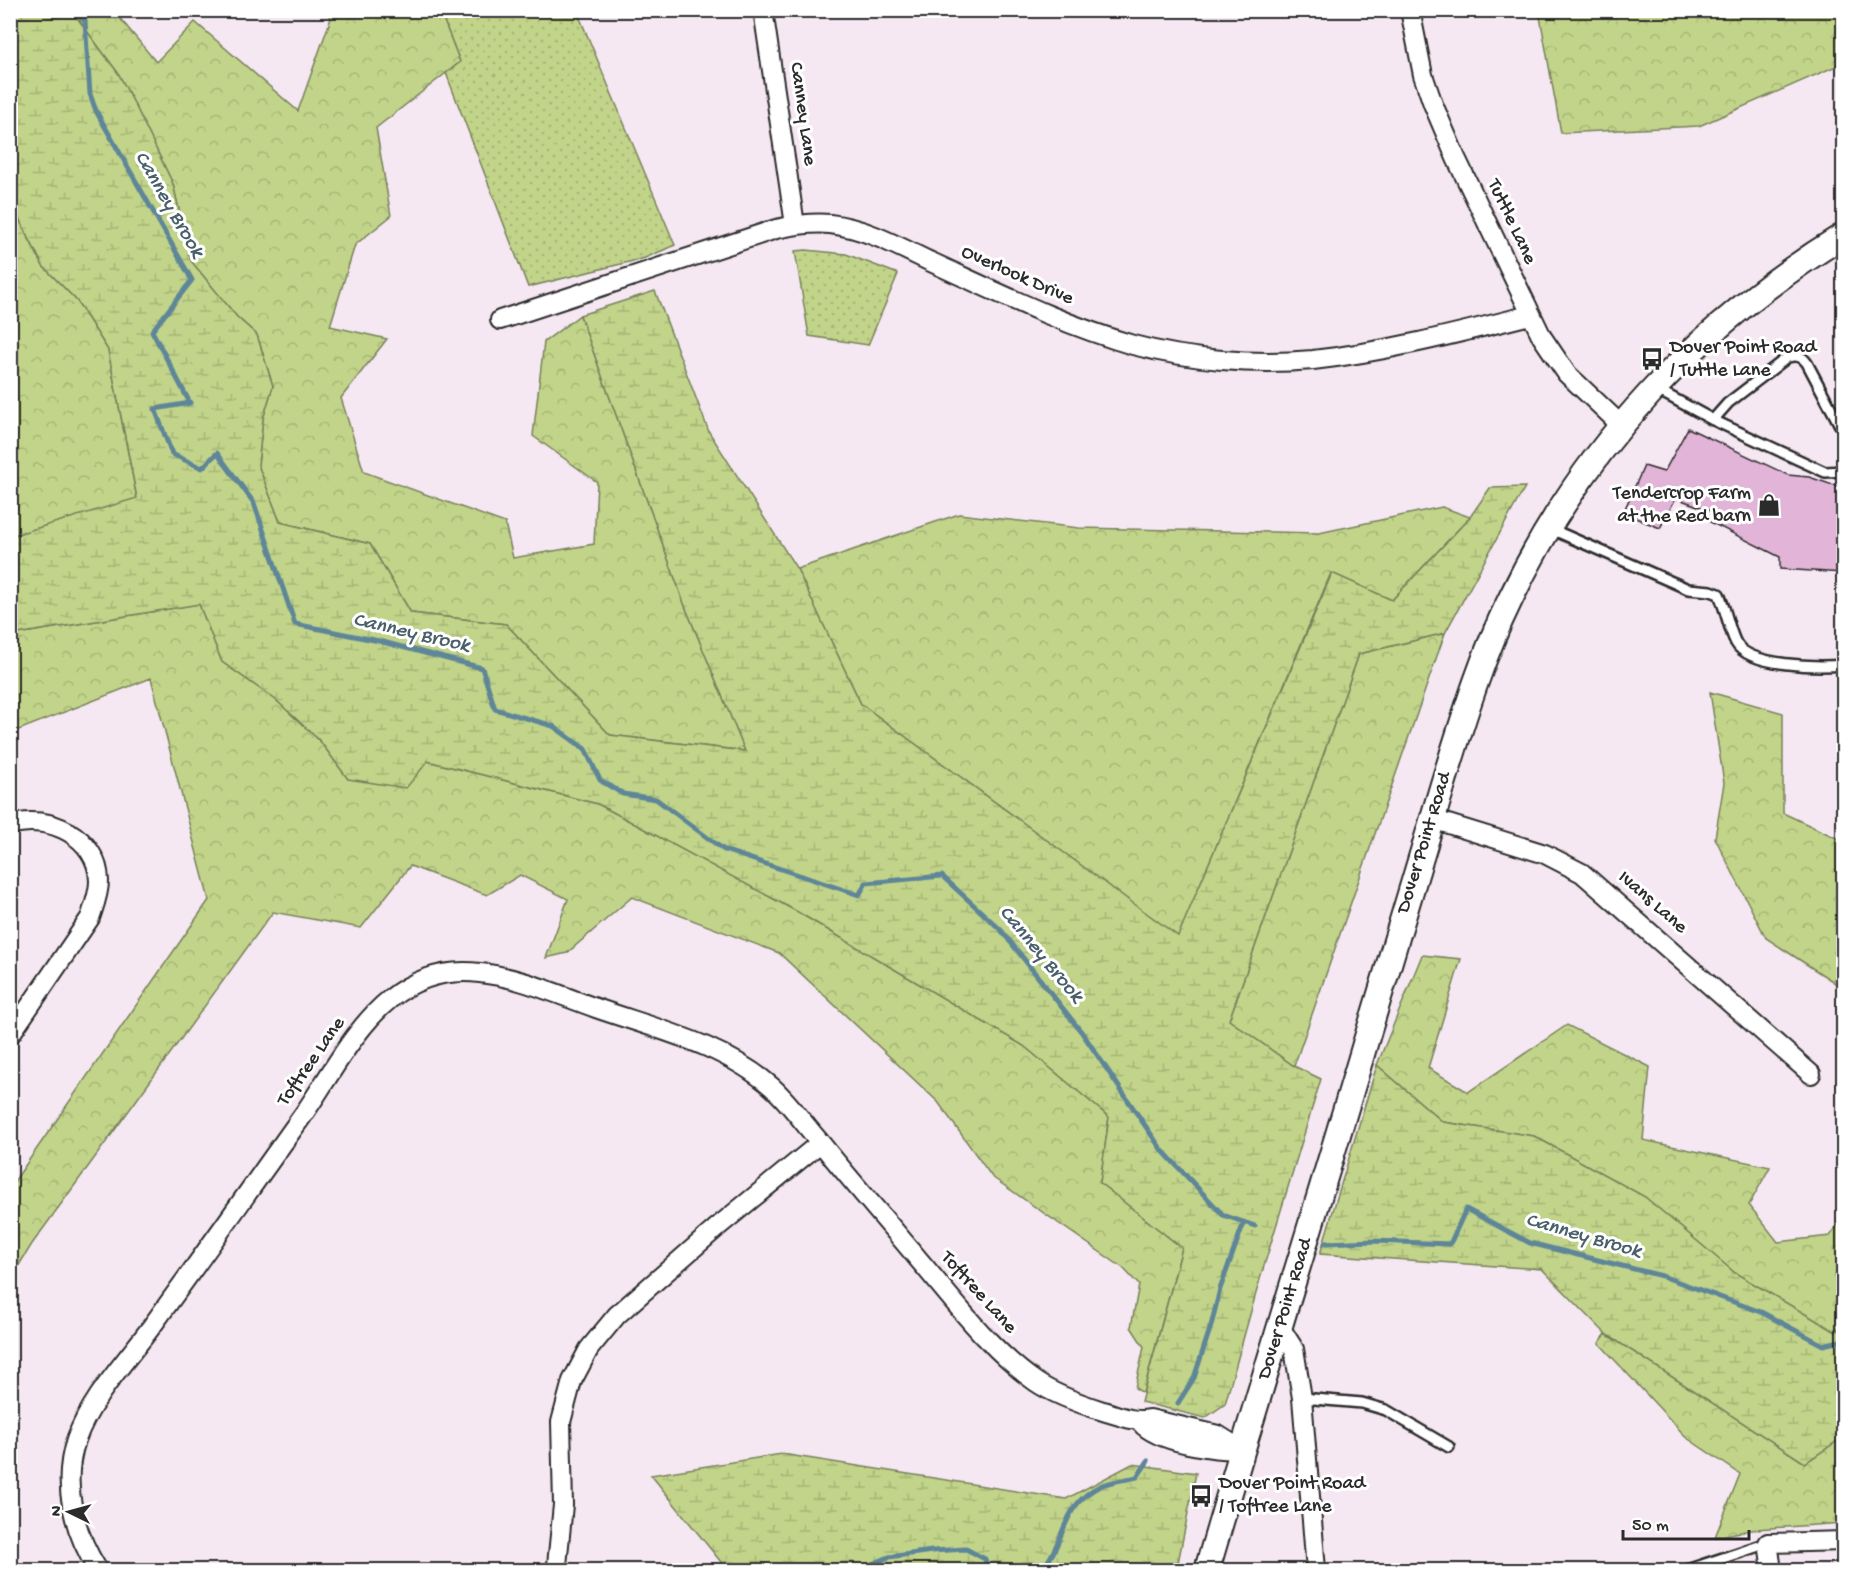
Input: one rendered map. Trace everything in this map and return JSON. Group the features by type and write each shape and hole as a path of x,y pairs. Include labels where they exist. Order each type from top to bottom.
{"main road":[{"name":"Dover Point Road","path":"1207,1570 1432,819 1469,702 1509,601 1549,528 1591,467 1654,388 1739,308 1806,258 1844,235"}],"street":[{"name":"Canney Lane","path":"763,10 795,225"},
{"name":"Tuttle Lane","path":"1410,10 1423,75 1433,104 1530,315 1542,338 1567,374 1622,426"},
{"name":"Overlook Drive","path":"500,320 776,229 795,225 830,224 874,236 1076,326 1134,345 1192,356 1251,361 1311,360 1372,351 1530,315"},
{"name":"Ivans Lane","path":"1432,819 1545,854 1582,873 1811,1074"},
{"path":"10,825 40,821 58,825 75,836 88,850 99,880 97,897 90,918 10,1035"},
{"name":"Toftree Lane","path":"98,1570 81,1539 71,1502 71,1462 82,1424 373,1015 386,1001 403,989 439,974 459,972 498,976 706,1047 742,1064 773,1089 955,1303 1015,1366 1039,1384 1065,1397 1140,1421 1147,1430 1215,1450 1242,1450"},
{"path":"554,1570 563,1505 561,1422 572,1381 589,1348 617,1315 721,1224 820,1143"},
{"path":"1280,1327 1294,1349 1302,1398 1316,1570"},
{"path":"1772,1570 1768,1544 1844,1541"}],"lane":[{"path":"1713,420 1737,397 1788,357 1796,355 1803,357 1807,363 1844,433"},
{"path":"1654,388 1713,420 1825,472 1844,471"},
{"path":"1549,528 1688,589 1719,594 1736,644 1743,651 1759,658 1795,666 1844,665"},
{"path":"1302,1398 1362,1403 1386,1410 1449,1447"},
{"path":"1688,1570 1768,1544"}],"green space":[{"path":"11,10 72,11 118,73 173,184 191,261 237,317 257,335 273,386 263,419 258,465 280,522 370,544 411,613 506,624 610,735 745,751 685,606 580,315 655,291 709,432 797,569 861,704 1178,936 1332,573 1392,600 1470,517 1490,488 1525,487 1445,633 1359,654 1229,1020 1294,1066 1321,1079 1260,1279 1225,1404 1205,1418 1141,1402 1182,1248 1100,1183 1109,1117 1024,1046 796,911 598,804 428,761 406,788 348,779 320,741 276,700 222,662 199,604 11,635 11,536 137,498 108,350 77,301 43,266 11,202"},
{"path":"72,11 114,11 156,62 195,22 298,111 331,18 327,11 440,11 460,62 376,128 391,216 355,245 330,326 387,339 341,398 364,472 505,523 513,558 594,544 597,482 533,436 544,342 580,315 685,606 745,751 610,735 506,624 411,613 370,544 280,522 258,465 263,419 273,386 257,335 237,317 191,261 173,184 118,73"},
{"path":"440,11 577,11 675,245 645,258 528,287 446,73 460,62"},
{"path":"1539,11 1843,11 1843,63 1699,126 1561,133"},
{"path":"10,202 43,266 77,301 108,350 137,499 11,536"},
{"path":"795,251 846,254 898,274 868,345 809,336"},
{"path":"1442,507 1470,517 1392,600 1331,573 1178,937 861,704 797,569 959,514 1079,528 1319,533"},
{"path":"199,604 222,662 276,700 320,741 348,779 427,761 598,804 796,911 1024,1046 1109,1117 1100,1183 1182,1248 1143,1393 1135,1388 1144,1347 1131,1327 1139,1285 1123,1268 992,1177 938,1102 779,953 632,897 567,953 546,958 568,899 520,875 487,895 410,866 361,928 273,912 32,1244 11,1278 11,1186 209,900 151,678 11,733 11,635"},
{"path":"1445,633 1294,1066 1229,1020 1359,654"},
{"path":"1710,692 1783,713 1783,813 1843,841 1843,988 1766,938 1715,838 1724,783"},
{"path":"1422,955 1461,959 1428,1068 1468,1092 1567,1025 1650,1067 1643,1140 1770,1167 1749,1205 1778,1242 1830,1236 1843,1217 1843,1323 1836,1332 1735,1273 1645,1197 1534,1136 1443,1122 1377,1065"},
{"path":"1377,1065 1443,1122 1534,1136 1645,1197 1735,1273 1836,1332 1843,1323 1843,1437 1805,1463 1606,1334 1542,1269 1320,1254"},
{"path":"1606,1334 1805,1463 1843,1437 1843,1523 1756,1529 1715,1537 1740,1474 1687,1438 1599,1343"},
{"path":"782,1454 1066,1499 1132,1464 1196,1473 1175,1570 775,1570 725,1567 651,1475"}],"building":[{"name":"Tendercrop Farm at the Red barn","path":"1688,428 1788,475 1809,477 1844,486 1844,573 1780,569 1780,557 1710,522 1714,512 1676,498 1660,528 1623,513 1644,466 1664,472"}],"waterway":[{"name":"Canney Brook","path":"71,10 85,21 90,94 96,111 192,280 152,331 190,403 155,409 172,454 202,468 217,453 254,503 295,624 379,641 482,668 495,709 553,726 585,749 600,780 623,794 656,799 724,850 859,895 866,883 942,876 1001,930 1083,1034 1161,1149 1223,1215 1255,1226"},
{"name":"Canney Brook","path":"1325,1243 1375,1241 1450,1244 1466,1209 1530,1243 1662,1276 1761,1312 1823,1345 1844,1340"},
{"path":"1178,1403 1194,1378 1220,1289 1244,1222"},
{"path":"1042,1570 1050,1559 1065,1524 1078,1503 1100,1486 1137,1477 1148,1461"},
{"path":"858,1570 889,1557 966,1549 985,1559 988,1570"}],"place":[{"name":"Dover Point Road / Tuttle Lane","path":"1652,359"},
{"name":"Tendercrop Farm at the Red barn","path":"1769,505"},
{"name":"Dover Point Road / Toftree Lane","path":"1201,1496"}]}
